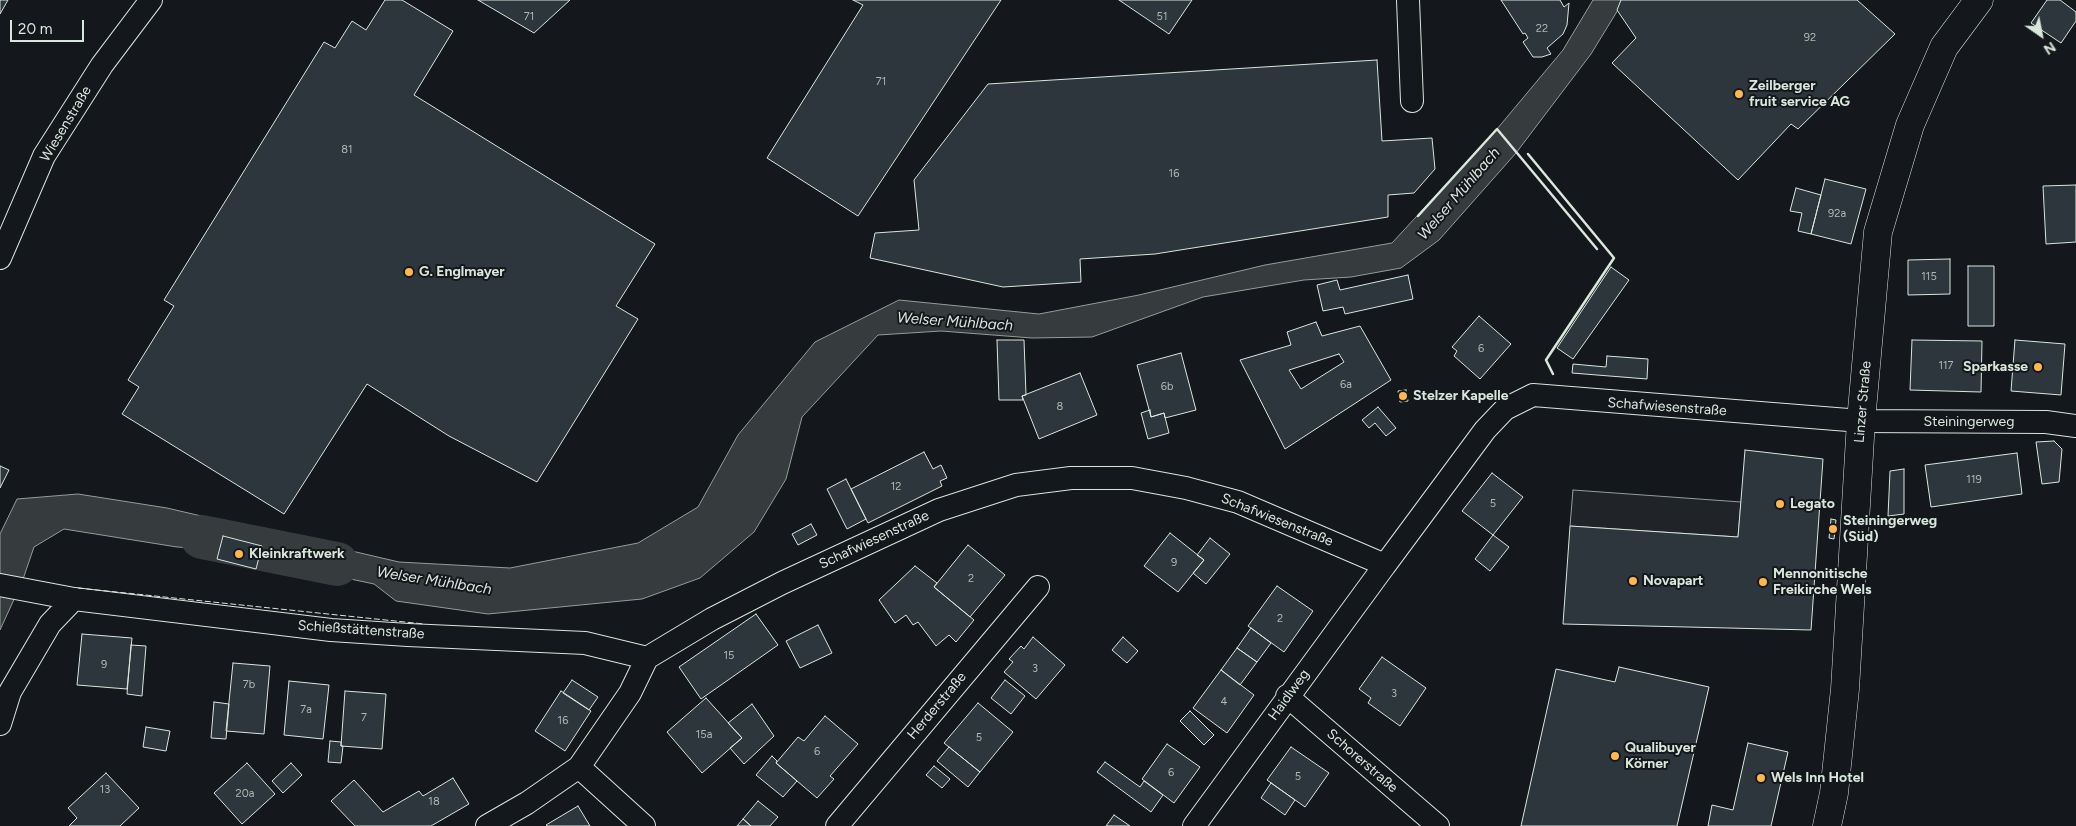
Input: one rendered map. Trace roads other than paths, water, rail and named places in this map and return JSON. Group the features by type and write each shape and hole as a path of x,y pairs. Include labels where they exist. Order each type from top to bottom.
{"main road":[{"name":"Linzer Straße","path":"1827,826 1834,793 1845,689 1861,421 1878,232 1910,125 1917,108 1944,48 1979,0"}],"street":[{"name":"Wiesenstraße","path":"0,258 44,156 102,65 151,0"},
{"path":"1408,0 1412,101"},
{"name":"Schafwiesenstraße","path":"648,658 712,619 782,583 939,510 1016,485 1071,478 1132,478 1186,488 1238,502 1385,565 1485,430 1505,409 1533,395 1861,421"},
{"name":"Steiningerweg","path":"1861,421 2046,422 2076,426"},
{"name":"Haidlweg","path":"1194,826 1287,696 1385,565"},
{"name":"Schießstättenstraße","path":"0,585 74,598 331,630 585,643 648,658"},
{"name":"Herderstraße","path":"837,826 1038,587"},
{"path":"0,724 10,692 50,624 74,598"},
{"path":"487,826 527,803 579,766 630,693 648,658"},
{"name":"Schorerstraße","path":"1287,696 1438,826"},
{"path":"579,766 644,826"}],"water":[{"path":"1593,0 1624,0 1591,54 1516,153 1439,240 1401,268 1351,277 1304,280 1203,297 1092,337 1032,338 941,331 878,335 802,417 786,479 754,532 700,578 642,599 488,614 396,601 374,584 275,563 277,552 222,541 211,549 177,547 64,529 34,547 22,582 0,630 0,534 17,499 78,494 167,508 399,562 510,568 638,543 698,507 738,435 815,342 899,300 1039,314 1139,295 1265,265 1392,243 1497,129 1563,50"}],"waterway":[{"name":"Welser Mühlbach","path":"202,537 337,564"}],"place":[{"name":"Zeilberger fruit service AG","path":"1739,94"},
{"name":"G. Englmayer","path":"409,272"},
{"name":"Sparkasse","path":"2038,367"},
{"name":"Stelzer Kapelle","path":"1403,396"},
{"name":"Legato","path":"1780,504"},
{"name":"Steiningerweg (Süd)","path":"1833,529"},
{"name":"Kleinkraftwerk","path":"239,554"},
{"name":"Novapart","path":"1633,581"},
{"name":"Mennonitische Freikirche Wels","path":"1763,582"},
{"name":"Qualibuyer Körner","path":"1615,756"},
{"name":"Wels Inn Hotel","path":"1761,778"}]}
